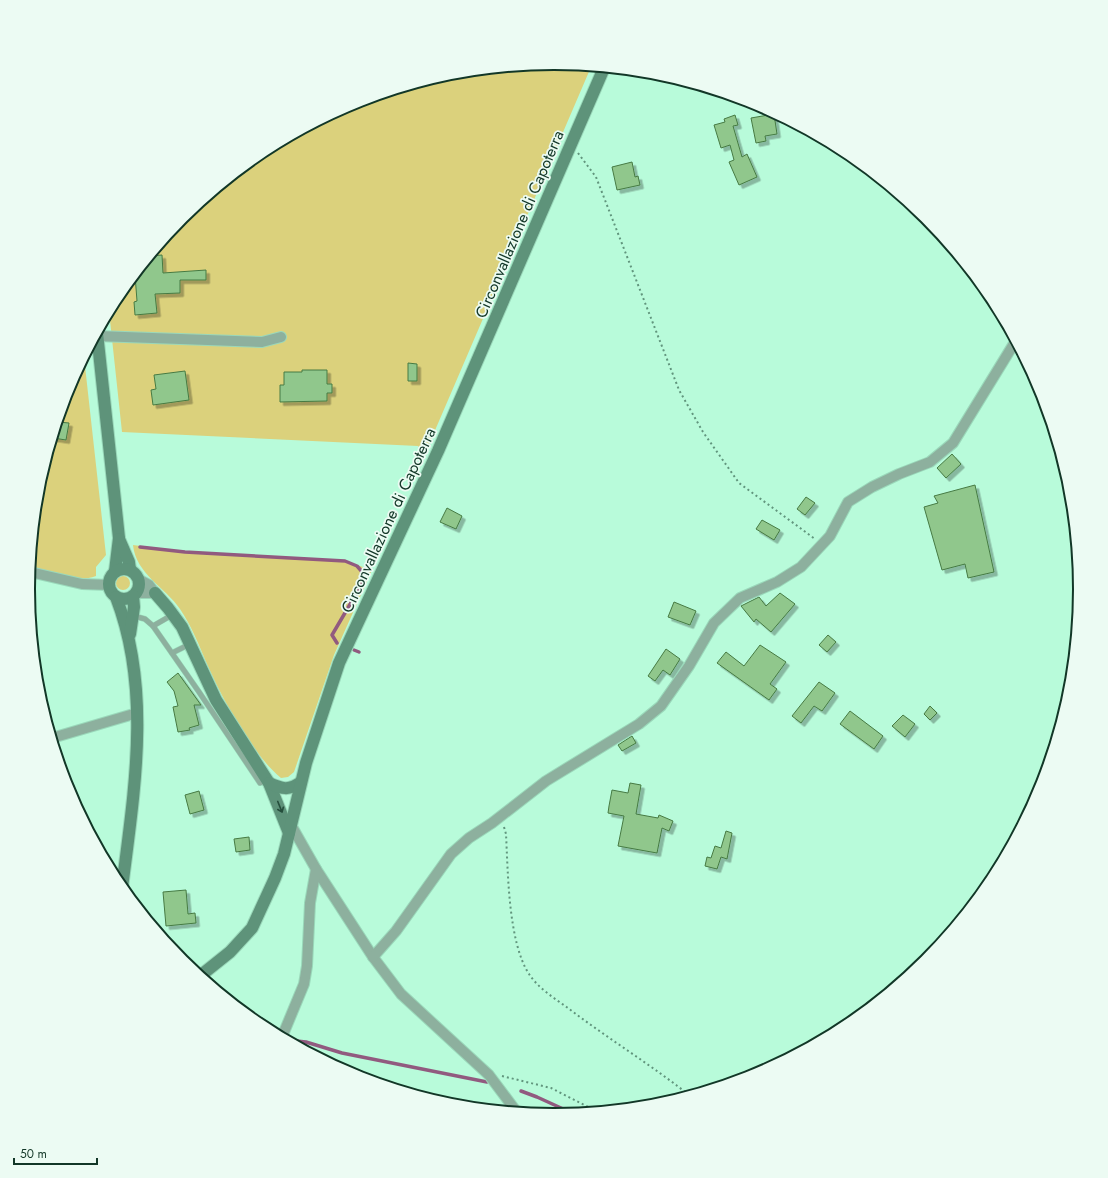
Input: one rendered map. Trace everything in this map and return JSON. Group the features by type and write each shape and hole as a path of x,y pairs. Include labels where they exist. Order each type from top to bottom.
{"street":[{"name":"Circonvallazione di Capoterra","path":"205,972 230,952 252,928 276,878 285,849 301,782 339,663 438,451 602,72"},
{"path":"102,335 262,342 282,337"},
{"path":"98,342 119,538 115,571 109,580 109,585 116,597 130,641 137,713 135,780 123,879"},
{"path":"373,957 396,931 451,854 469,838 546,781 639,724 661,706 689,666 714,623 740,598 777,582 801,567 830,536 848,502 872,487 899,474 930,462 953,443 1012,347"},
{"path":"119,538 129,562 130,569 138,579 149,585 173,615 191,644 216,700 268,782 290,829 302,844 316,869 373,957 401,994 440,1028 489,1075 513,1106"},
{"path":"115,571 125,568 130,569"},
{"path":"35,573 82,584 109,585"},
{"path":"116,597 126,599 134,594 139,586 138,579"},
{"path":"134,594 155,593"},
{"path":"130,641 134,594"},
{"path":"57,737 137,713"},
{"path":"268,782 287,790 294,788 301,782"},
{"path":"285,849 295,843 302,844"},
{"path":"284,1032 304,984 307,966 310,903 316,869"}],"lane":[{"path":"133,615 145,619 153,626 260,783 268,782"},
{"path":"153,626 173,615"},
{"path":"172,653 191,644"}],"path":[{"path":"570,145 582,157 596,177 680,390 703,432 739,483 823,544"},
{"path":"500,816 506,834 514,928 520,954 529,974 543,989 581,1018 684,1091"},
{"path":"489,1075 508,1077 551,1088 588,1107"}],"shaded area":[{"path":"554,70 589,71 424,456 418,446 122,432 110,321 142,273 164,247 187,222 238,177 266,157 324,124 387,98 420,88 486,74"},
{"path":"85,367 106,555 96,567 96,576 80,579 63,576 36,568 39,521 53,455 63,422"},
{"path":"133,545 185,552 345,561 372,570 334,655 294,772 288,777 281,778 259,755 239,725 221,693 195,636 180,609 145,572 135,555"},
{"path":"123,576 128,578 130,583 128,588 123,590 118,588 116,583 118,578"}],"building":[{"path":"735,115 738,125 733,126 742,157 747,154 757,177 739,185 729,162 734,160 730,145 721,148 714,125 725,122 724,119"},
{"path":"765,116 775,120 777,134 765,136 766,141 756,143 751,118"},
{"path":"632,162 635,177 638,176 640,185 617,190 612,167"},
{"path":"157,255 162,255 163,273 206,270 206,280 180,280 180,293 155,294 157,313 135,315 134,302 137,301 136,282"},
{"path":"408,363 417,364 417,381 408,381"},
{"path":"302,370 327,370 327,384 332,384 332,393 327,393 327,401 280,402 280,385 284,385 284,372 302,372"},
{"path":"185,371 189,400 153,405 151,390 156,389 154,375"},
{"path":"63,422 69,423 66,440 58,439"},
{"path":"952,454 961,464 946,478 937,468"},
{"path":"975,485 994,572 968,578 965,564 942,570 924,507 938,503 934,496"},
{"path":"806,497 815,503 805,515 797,509"},
{"path":"447,508 462,516 456,529 440,522"},
{"path":"762,520 780,530 774,540 756,529"},
{"path":"780,593 795,604 771,632 756,619 754,622 741,606 759,597 766,606"},
{"path":"674,602 696,611 690,625 668,617"},
{"path":"828,635 836,642 827,652 819,645"},
{"path":"760,645 786,662 770,684 777,689 769,700 717,663 726,652 744,666"},
{"path":"666,649 680,659 670,675 663,670 655,681 648,676"},
{"path":"178,673 201,705 194,705 199,725 189,728 190,730 178,732 173,707 178,706 174,691 167,682"},
{"path":"819,682 835,693 822,711 814,706 801,723 792,716"},
{"path":"930,706 937,713 930,720 924,714"},
{"path":"850,711 883,736 874,749 840,724"},
{"path":"903,715 915,724 905,737 892,726"},
{"path":"632,736 636,743 622,751 618,745"},
{"path":"630,783 641,785 636,814 658,818 659,815 673,821 669,831 662,828 657,853 618,846 624,816 608,813 612,790 628,793"},
{"path":"199,791 204,810 190,814 185,795"},
{"path":"726,831 732,833 727,859 721,857 717,869 705,866 707,857 711,858 715,846 721,848"},
{"path":"249,837 250,850 236,852 234,839"},
{"path":"186,890 188,914 195,913 196,923 166,926 163,892"}],"waterway":[{"path":"140,547 185,552 345,561 357,566 364,574 362,584 332,635 337,643"},
{"path":"354,650 359,652"},
{"path":"300,1041 342,1053 487,1082"},
{"path":"521,1091 561,1108"}]}
